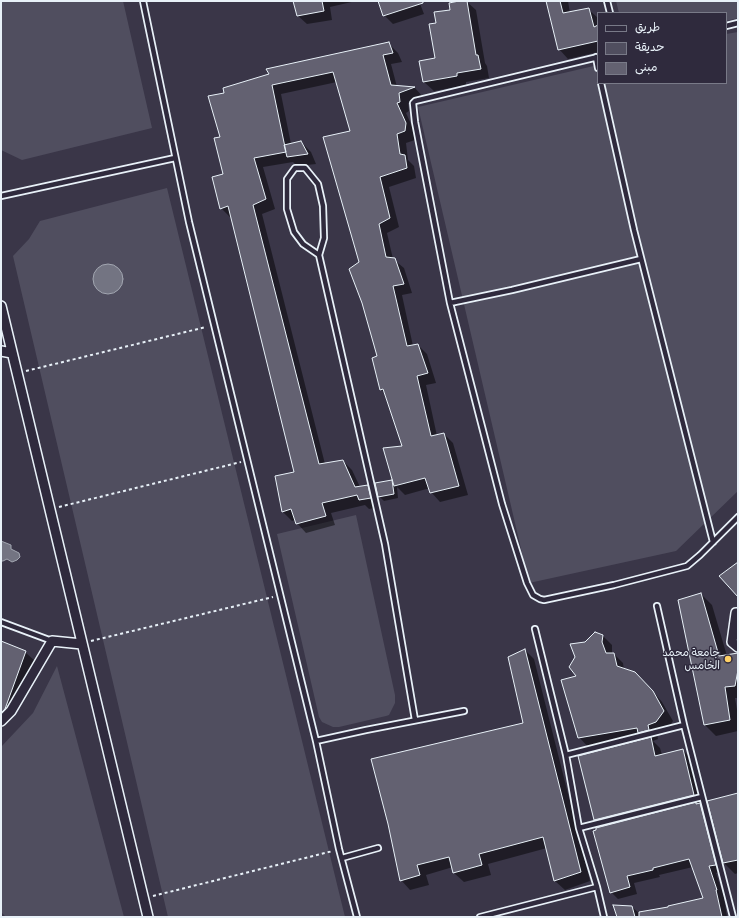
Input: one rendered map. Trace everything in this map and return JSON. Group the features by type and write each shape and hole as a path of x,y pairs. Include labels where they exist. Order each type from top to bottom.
{"street":[{"path":"1,306 148,917"},
{"path":"1,351 12,353"},
{"path":"738,613 736,613 732,642 738,647"},
{"path":"1,721 11,711 52,641 82,644"}],"lane":[{"path":"143,1 175,158 214,325 316,741 339,849 357,917"},
{"path":"607,1 610,12"},
{"path":"727,26 738,23"},
{"path":"597,57 413,102 415,122 450,303 502,504 526,583 533,595 540,599 551,598 614,585 687,566 714,542 738,517"},
{"path":"601,84 642,259 714,542"},
{"path":"1,196 175,158"},
{"path":"319,255 303,244 294,232 287,209 288,179 295,168 305,168 318,184 323,206 324,238 319,255 385,544 415,720"},
{"path":"450,303 642,259"},
{"path":"657,606 684,725 733,917"},
{"path":"1,622 52,641"},
{"path":"535,629 566,755 579,828 597,887 604,917"},
{"path":"316,741 464,711"},
{"path":"566,755 684,725"},
{"path":"579,828 702,797"},
{"path":"342,858 378,848"},
{"path":"480,917 597,887"}],"path":[{"path":"17,373 214,325"},
{"path":"50,509 247,460"},
{"path":"82,644 280,595"},
{"path":"144,898 339,849"}],"green space":[{"path":"1,1 123,1 152,128 22,160 1,150"},
{"path":"616,1 738,1 738,18 727,21 727,12 619,12"},
{"path":"738,32 738,491 676,551 529,583 418,107 597,65 597,84 727,84 727,34"},
{"path":"167,188 345,917 168,917 13,256 29,239 40,221"},
{"path":"356,515 395,695 395,703 389,715 339,727 333,727 322,722 319,717 277,534"},
{"path":"57,666 124,917 6,917 1,912 1,747 33,713"}],"water":[{"path":"108,264 119,268 123,279 119,290 108,294 97,290 93,279 97,268"},
{"path":"1,541 11,545 11,549 19,553 20,557 17,560 12,562 7,559 1,561"}],"building":[{"path":"293,1 322,1 324,11 297,16"},
{"path":"378,1 423,1 423,3 383,16"},
{"path":"467,1 476,55 478,55 481,69 457,73 457,76 423,82 419,61 435,58 429,24 436,23 434,12 450,10 449,3"},
{"path":"546,1 560,1 563,13 589,8 594,27 597,26 597,41 558,50"},
{"path":"389,42 393,53 383,55 391,85 415,87 399,93 400,102 397,103 406,123 405,131 397,134 400,154 405,155 407,168 380,177 390,218 379,224 386,257 395,258 404,284 393,286 407,346 418,344 428,373 417,376 431,436 444,433 459,486 430,493 425,478 394,486 383,448 402,446 383,389 380,390 372,358 377,356 362,303 349,269 359,262 323,137 350,131 333,72 272,85 286,152 254,158 266,199 253,205 319,464 343,460 355,487 368,485 371,498 359,500 357,495 322,503 326,516 296,524 291,509 282,512 275,476 294,472 228,206 220,209 212,177 223,174 214,138 220,137 208,96 224,93 223,88 269,74 266,69"},
{"path":"301,141 308,154 287,157 284,145"},
{"path":"392,480 394,494 378,497 375,483"},
{"path":"738,562 738,597 719,576"},
{"path":"701,593 719,656 738,653 738,670 735,686 725,687 730,720 704,725 678,600"},
{"path":"595,632 603,635 602,642 606,653 614,653 617,666 635,672 653,691 664,711 656,722 648,725 649,730 638,733 637,728 578,738 561,680 576,676 569,667 575,657 570,644 585,642"},
{"path":"1,641 26,651 5,709 1,713"},
{"path":"525,649 581,872 554,881 543,837 479,854 482,865 453,873 449,857 417,865 420,875 400,881 388,824 371,759 523,723 508,657"},
{"path":"651,737 655,756 683,749 694,795 594,820 578,756"},
{"path":"738,793 738,860 723,863 707,801"},
{"path":"696,802 696,804 700,803 716,865 709,866 717,890 722,917 639,917 639,912 668,907 703,898 689,859 627,876 630,887 610,893 593,831 596,830 596,828"},
{"path":"613,905 632,906 635,917 617,917"}],"place":[{"name":"جامعة محمد الخامس","path":"728,659"}]}
